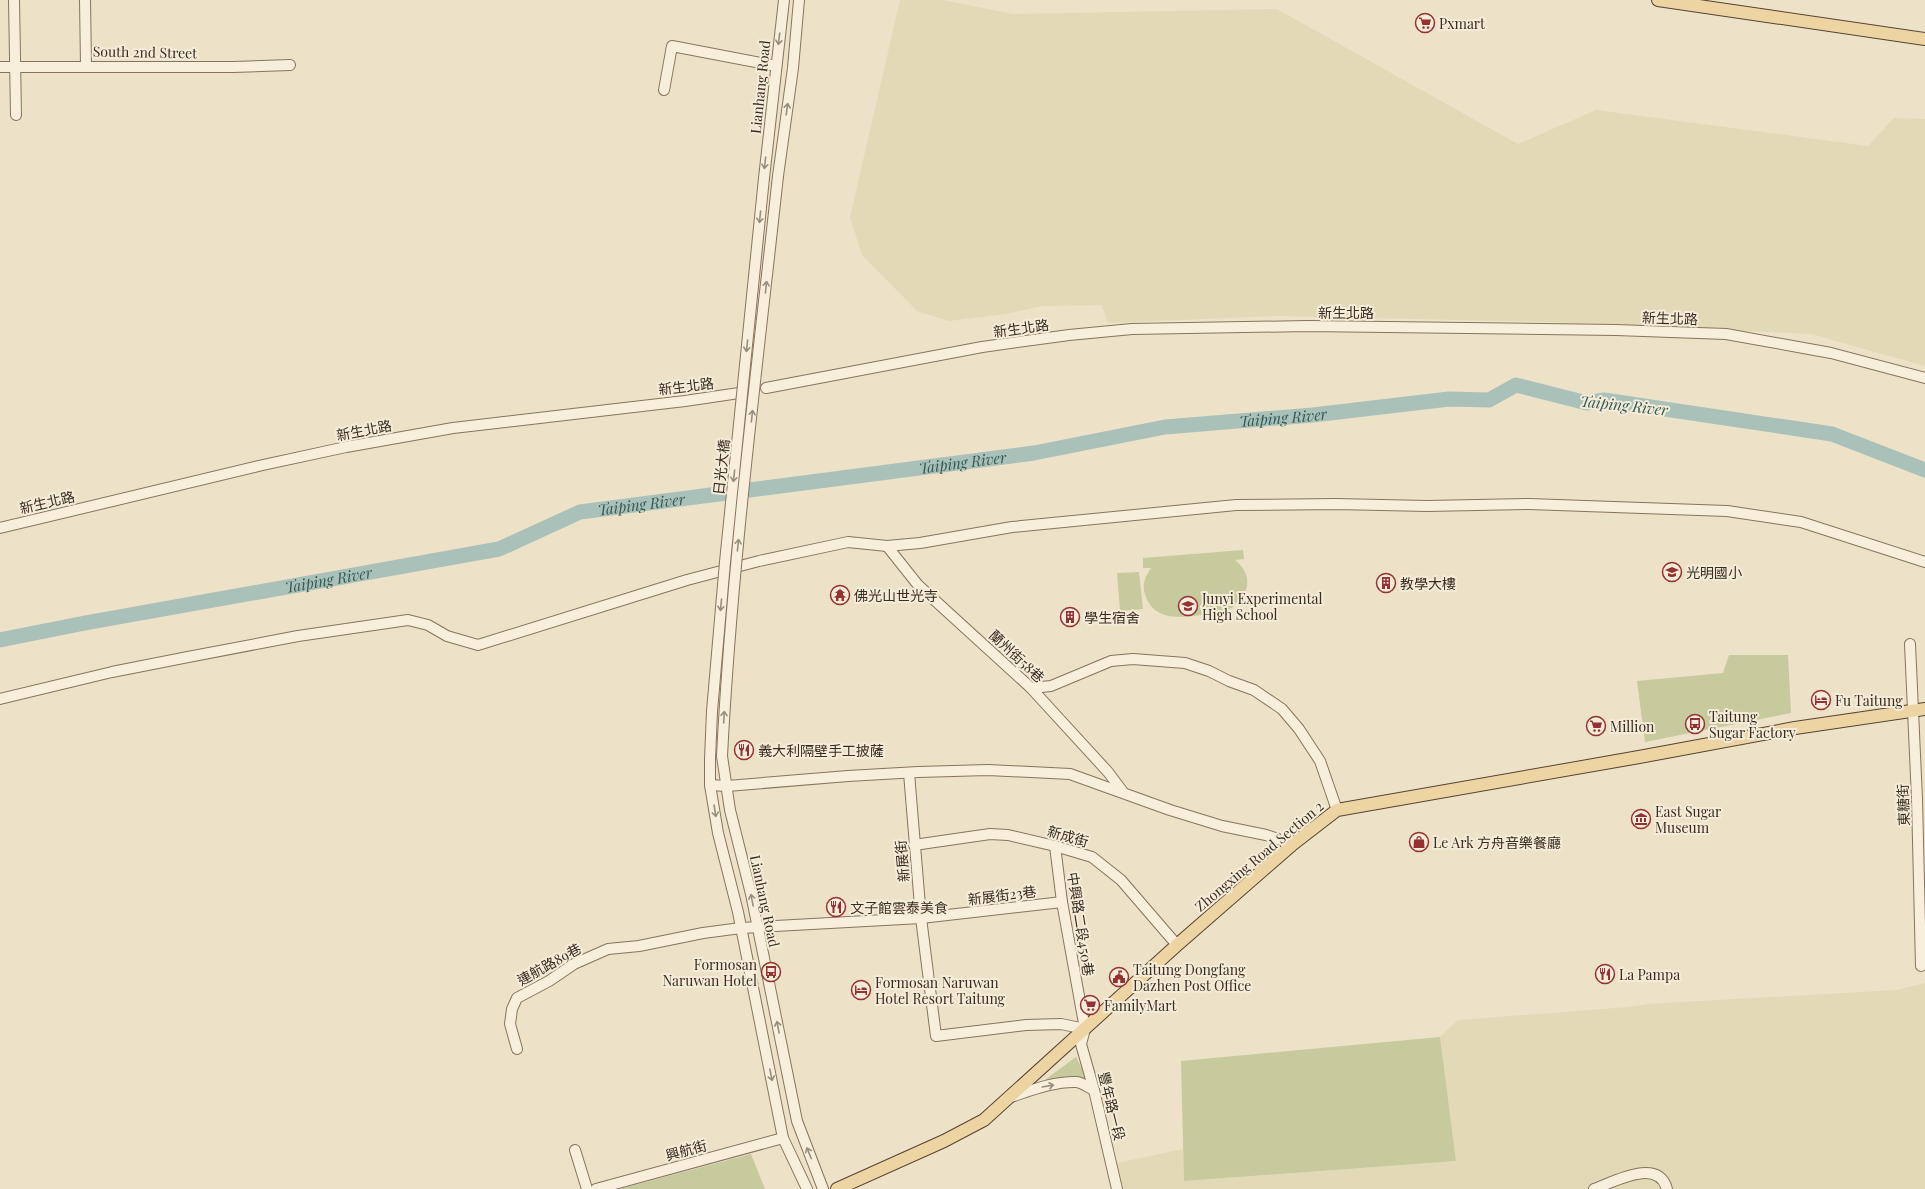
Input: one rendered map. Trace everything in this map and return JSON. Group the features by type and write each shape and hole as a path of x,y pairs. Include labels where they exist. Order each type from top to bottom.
{"main road":[{"path":"1658,0 1925,39"},
{"name":"Zhongxing Road Section 2","path":"837,1189 944,1141 984,1120 1177,945 1293,844 1337,810 1795,728 1925,709"}],"street":[{"path":"14,0 16,115"},
{"path":"85,0 86,66"},
{"name":"Lianhang Road","path":"764,178 784,0"},
{"name":"Lianhang Road","path":"778,176 792,68 797,0"},
{"path":"664,90 672,46 776,66"},
{"name":"South 2nd Street","path":"0,67 233,67 290,65"},
{"name":"日光大橋","path":"722,756 727,656 735,573 778,176"},
{"name":"日光大橋","path":"710,759 712,711 725,562 764,178"},
{"name":"新生北路","path":"766,388 982,347 1069,336 1132,329 1308,326 1616,330 1726,334 1831,353 1925,378"},
{"name":"新生北路","path":"0,528 263,465 453,428 685,401 739,393"},
{"path":"0,699 28,691 181,658 298,636 408,620 428,625 447,636 478,645 687,580 848,542 887,546 1020,527 1236,505 1336,504 1427,506 1528,504 1727,511 1801,522 1925,562"},
{"name":"蘭州街58巷","path":"887,546 918,585 1032,688 1108,772 1123,792"},
{"name":"東糖街","path":"1910,644 1917,798 1921,966"},
{"path":"1032,688 1051,686 1111,661 1133,658 1185,663 1209,671 1229,681 1254,690 1282,709 1299,729 1320,761 1337,810"},
{"name":"Lianhang Road","path":"722,756 730,810 757,928 796,1121 824,1189"},
{"name":"Lianhang Road","path":"710,759 710,784 718,833 741,928 784,1138 807,1189"},
{"path":"710,784 727,786 848,776 988,770 1070,774 1215,823 1266,835 1293,844"},
{"name":"新展街","path":"910,773 914,845 921,918 936,1036 1026,1025 1061,1024 1085,1029"},
{"name":"新成街","path":"914,845 990,834 1021,837 1092,857 1121,880 1177,945"},
{"name":"中興路二段450巷","path":"1055,846 1062,902 1085,1029"},
{"name":"新展街23巷","path":"757,928 921,918 1062,902"},
{"name":"連航路89巷","path":"517,1049 510,1024 512,1009 517,998 549,981 574,964 608,949 639,946 703,933 741,928 757,928"},
{"name":"豐年路一段","path":"1085,1029 1081,1044 1094,1090 1117,1189"},
{"path":"765,1044 781,1042"},
{"path":"1011,1097 1037,1088 1064,1083 1079,1082 1094,1090"},
{"name":"興航街","path":"596,1189 784,1138"},
{"path":"575,1150 587,1189"},
{"path":"1594,1189 1634,1174 1645,1173 1654,1174 1665,1182 1667,1189"}],"shaded area":[{"path":"900,0 943,0 1013,14 1277,9 1518,144 1596,110 1868,146 1894,118 1925,119 1925,366 1811,334 1551,322 1278,316 1108,323 1102,305 1042,306 1006,314 949,321 917,311 862,255 850,217"},
{"path":"1925,983 1925,1189 1122,1189 1117,1163 1183,1149 1184,1181 1456,1161 1440,1037 1458,1020 1628,1007 1647,1004 1896,990"}],"green space":[{"path":"1243,550 1244,559 1235,560 1245,572 1247,585 1246,591 1235,606 1224,612 1180,617 1159,613 1151,607 1146,597 1144,581 1151,568 1143,568 1143,558"},
{"path":"1139,572 1143,609 1120,611 1117,573"},
{"path":"1729,655 1788,655 1791,713 1645,742 1637,681 1723,673"},
{"path":"1440,1037 1456,1161 1184,1181 1181,1061"},
{"path":"1076,1057 1087,1080 1042,1082"},
{"path":"751,1154 765,1189 619,1189"}],"waterway":[{"name":"Taiping River","path":"0,640 85,623 499,549 580,512 1034,453 1165,427 1313,415 1449,399 1489,400 1516,385 1587,403 1604,400 1832,434 1925,470"}],"place":[{"name":"Pxmart","path":"1425,23"},
{"name":"光明國小","path":"1672,572"},
{"name":"教學大樓","path":"1386,583"},
{"name":"佛光山世光寺","path":"840,595"},
{"name":"Junyi Experimental High School","path":"1188,606"},
{"name":"學生宿舍","path":"1070,617"},
{"name":"Fu Taitung","path":"1821,700"},
{"name":"Taitung Sugar Factory","path":"1695,724"},
{"name":"Million","path":"1596,726"},
{"name":"義大利隔壁手工披薩","path":"744,750"},
{"name":"East Sugar Museum","path":"1641,819"},
{"name":"Le Ark 方舟音樂餐廳","path":"1419,842"},
{"name":"文子館雲泰美食","path":"836,907"},
{"name":"Formosan Naruwan Hotel","path":"771,972"},
{"name":"La Pampa","path":"1605,974"},
{"name":"Taitung Dongfang Dazhen Post Office","path":"1119,977"},
{"name":"Formosan Naruwan Hotel Resort Taitung","path":"861,990"},
{"name":"FamilyMart","path":"1090,1005"}]}
